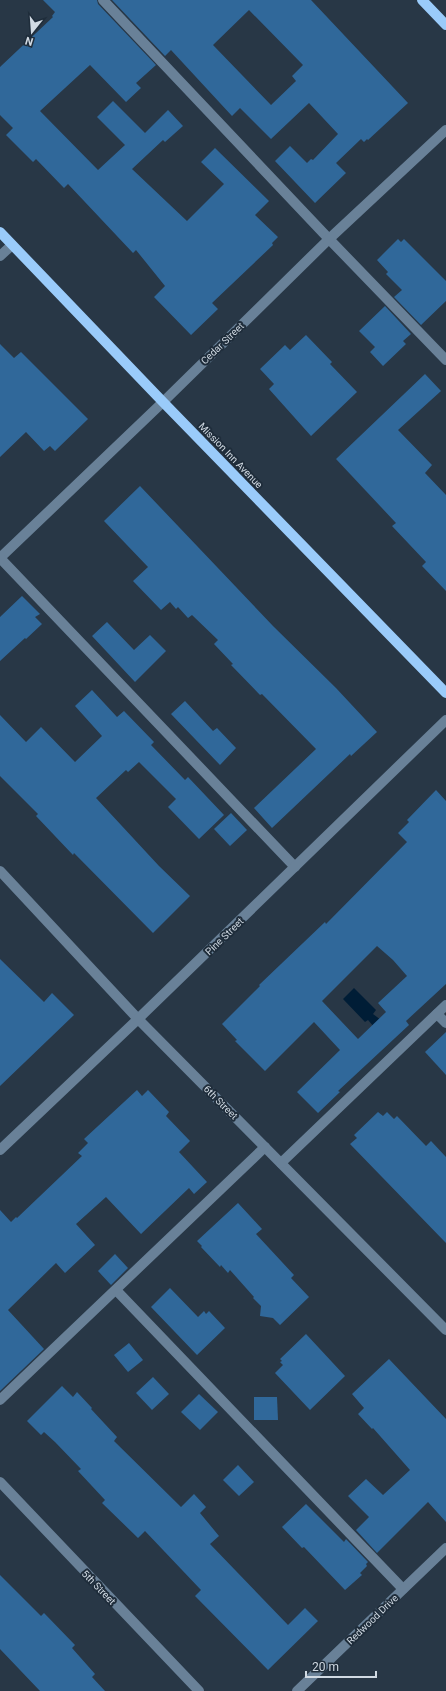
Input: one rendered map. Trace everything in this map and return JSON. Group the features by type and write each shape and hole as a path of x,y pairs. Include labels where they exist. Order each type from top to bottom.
{"main road":[{"path":"422,0 446,25"},
{"name":"Mission Inn Avenue","path":"0,232 446,693"}],"street":[{"path":"103,0 329,239 446,360"},
{"name":"Cedar Street","path":"0,558 163,402 329,239 446,130"},
{"path":"0,256 12,245"},
{"path":"0,558 295,867"},
{"name":"Pine Street","path":"0,1150 138,1019 446,720"},
{"name":"6th Street","path":"0,871 138,1019 446,1330"},
{"path":"281,1163 446,1005"},
{"path":"437,1014 446,1023"},
{"path":"0,1400 265,1147"},
{"path":"116,1290 403,1589"},
{"name":"5th Street","path":"0,1482 199,1691"},
{"name":"Redwood Drive","path":"297,1691 446,1548"}],"water":[{"path":"354,988 376,1010 373,1014 381,1020 374,1027 368,1020 365,1022 343,999"}],"building":[{"path":"43,0 97,0 98,4 156,65 136,83 141,88 126,102 90,65 40,111 98,170 125,145 97,117 113,101 145,133 168,110 183,126 165,142 163,140 132,169 187,221 224,184 201,162 215,148 269,201 255,215 278,237 272,243 273,245 212,303 218,309 191,335 154,297 165,286 136,250 133,253 68,184 64,188 36,159 33,162 6,135 13,128 0,115 0,67 53,17 52,16 55,12"},
{"path":"112,0 311,0 408,103 368,140 367,139 364,142 361,139 336,163 346,173 315,203 275,161 290,146 307,163 311,159 313,160 338,134 309,103 271,139 240,108 232,116 171,50 165,56","holes":["249,10 303,65 292,76 296,81 271,105 213,45"]},
{"path":"398,239 401,242 404,239 446,281 446,301 421,325 394,297 402,290 386,274 388,272 377,260"},
{"path":"385,306 411,334 403,341 406,344 383,366 370,352 375,347 359,331"},
{"path":"306,335 332,362 330,364 357,392 311,436 269,389 274,384 260,369 285,345 290,350"},
{"path":"0,344 14,358 21,352 88,419 55,451 50,446 44,451 26,432 0,457"},
{"path":"425,374 441,391 398,430 432,465 425,473 446,495 446,591 422,566 426,562 392,526 396,523 336,459"},
{"path":"140,486 273,626 336,688 377,732 351,756 350,754 272,828 254,808 316,749 231,665 233,664 214,644 218,640 192,615 188,618 178,607 176,609 170,602 161,610 133,581 148,567 104,521"},
{"path":"22,596 40,614 35,617 42,624 0,661 0,617"},
{"path":"107,622 134,650 150,635 166,651 135,682 92,636"},
{"path":"92,690 117,717 124,711 154,742 151,745 185,780 188,777 224,815 199,839 168,807 176,799 139,762 128,772 126,770 96,798 159,866 190,896 153,933 74,853 73,855 36,816 38,814 0,776 0,715 26,742 41,727 75,762 102,736 75,706"},
{"path":"185,701 213,731 217,728 236,748 220,765 171,714"},
{"path":"436,790 446,801 446,984 406,1021 409,1025 338,1091 340,1092 318,1113 297,1092 340,1050 314,1022 265,1071 235,1041 237,1040 222,1024 260,986 259,985 325,922 326,924 407,842 398,833 409,822 407,820","holes":["377,946 393,960 407,976 378,1003 386,1012 358,1039 322,1001"]},
{"path":"231,813 247,830 230,846 214,829"},
{"path":"0,959 44,1002 52,993 74,1015 0,1086"},
{"path":"446,1032 446,1075 425,1052"},
{"path":"137,1090 142,1096 148,1090 169,1112 166,1116 190,1141 179,1152 207,1182 194,1194 189,1188 141,1234 106,1197 76,1224 95,1245 65,1273 56,1263 8,1310 44,1349 0,1391 0,1210 11,1222 16,1217 17,1218 82,1156 78,1153 88,1143 84,1139"},
{"path":"378,1112 383,1116 387,1112 394,1119 397,1116 426,1146 431,1141 446,1157 446,1243 350,1144 357,1138 354,1135"},
{"path":"238,1203 262,1229 256,1234 294,1275 291,1278 309,1297 280,1325 273,1318 260,1316 261,1306 253,1298 254,1297 230,1270 228,1273 221,1265 220,1267 197,1241"},
{"path":"115,1254 128,1268 111,1285 98,1271"},
{"path":"170,1288 198,1317 204,1311 206,1314 209,1311 225,1328 197,1355 151,1307"},
{"path":"306,1334 345,1376 310,1410 275,1373 283,1365 280,1362 282,1361 280,1359"},
{"path":"129,1343 143,1360 128,1372 114,1355"},
{"path":"389,1359 446,1419 446,1522 428,1502 377,1553 356,1530 369,1517 348,1496 366,1479 383,1495 410,1470 373,1428 372,1429 358,1414 364,1408 352,1394"},
{"path":"153,1377 169,1394 152,1410 136,1393"},
{"path":"62,1386 73,1397 77,1392 117,1437 114,1441 181,1507 194,1494 206,1507 200,1513 219,1536 210,1544 288,1625 305,1608 318,1621 268,1670 195,1596 201,1590 145,1531 138,1538 102,1503 105,1500 78,1471 81,1469 44,1432 41,1435 27,1421"},
{"path":"199,1394 218,1412 200,1430 181,1412"},
{"path":"254,1397 277,1397 278,1420 254,1420"},
{"path":"238,1465 254,1482 239,1496 223,1480"},
{"path":"306,1504 344,1542 346,1539 368,1562 366,1564 367,1566 360,1573 362,1575 345,1590 304,1547 302,1548 282,1527"},
{"path":"0,1575 41,1616 44,1613 75,1645 72,1648 95,1674 92,1677 105,1691 40,1691 0,1649"}]}
